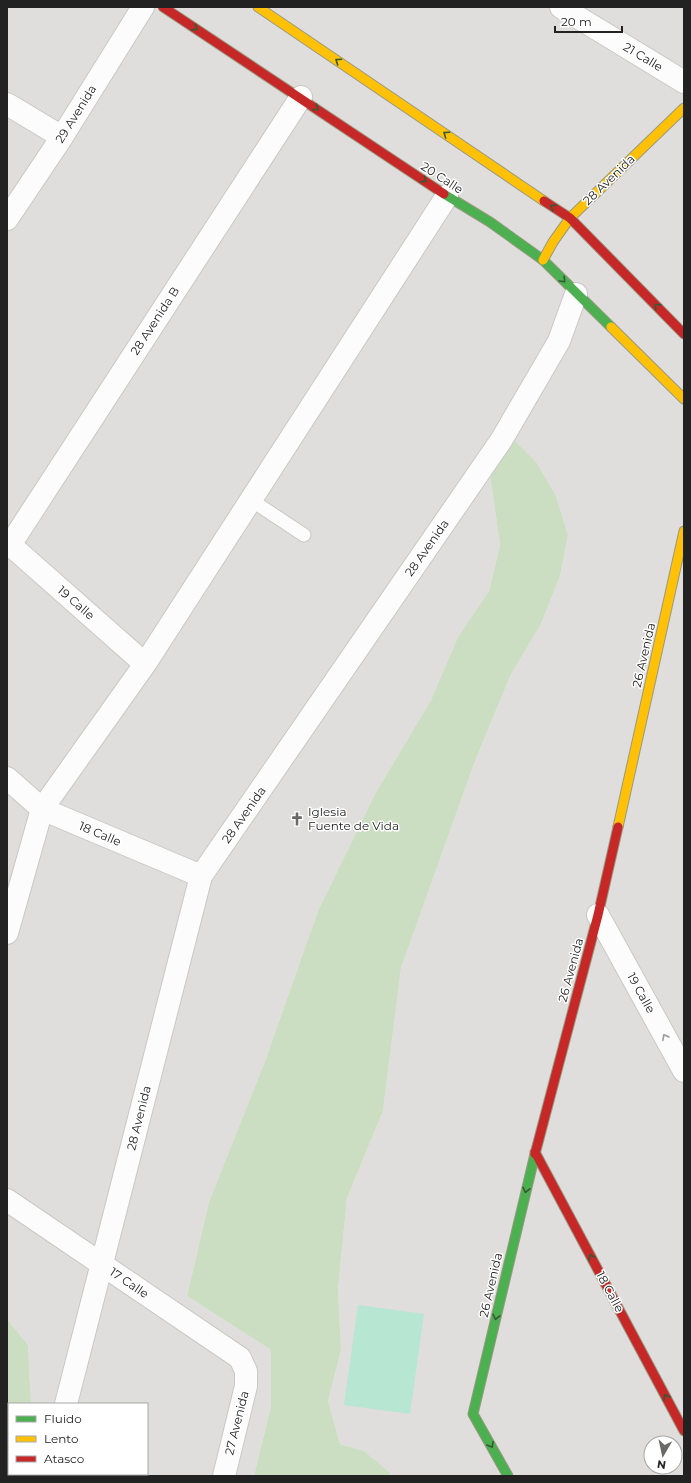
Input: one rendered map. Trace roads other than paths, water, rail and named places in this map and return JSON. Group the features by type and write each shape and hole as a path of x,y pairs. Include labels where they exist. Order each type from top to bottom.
{"main road":[{"name":"20 Calle","path":"163,7 301,97 447,196 490,222 543,260 684,399"},
{"path":"258,7 570,218 684,334"},
{"name":"28 Avenida","path":"543,260 553,242 570,218 684,108"},
{"name":"26 Avenida","path":"508,1476 473,1414 535,1152 598,915 684,531"},
{"name":"18 Calle","path":"535,1152 684,1431"}],"street":[{"name":"29 Avenida","path":"7,219 62,137 143,7"},
{"name":"21 Calle","path":"561,7 684,82"},
{"name":"28 Avenida B","path":"8,543 301,97"},
{"path":"7,104 62,137"},
{"path":"7,933 42,809 145,664 447,196"},
{"name":"28 Avenida","path":"66,1403 201,876 502,440 559,342 576,294"},
{"name":"19 Calle","path":"8,543 145,664"},
{"name":"18 Calle","path":"7,778 42,809 201,876"},
{"name":"19 Calle","path":"598,915 684,1071"},
{"name":"17 Calle","path":"7,1200 240,1358 246,1370"},
{"name":"27 Avenida","path":"224,1476 246,1386 246,1370"}],"lane":[{"path":"251,500 304,535"}],"place":[{"name":"Iglesia Fuente de Vida","path":"297,819"}]}
